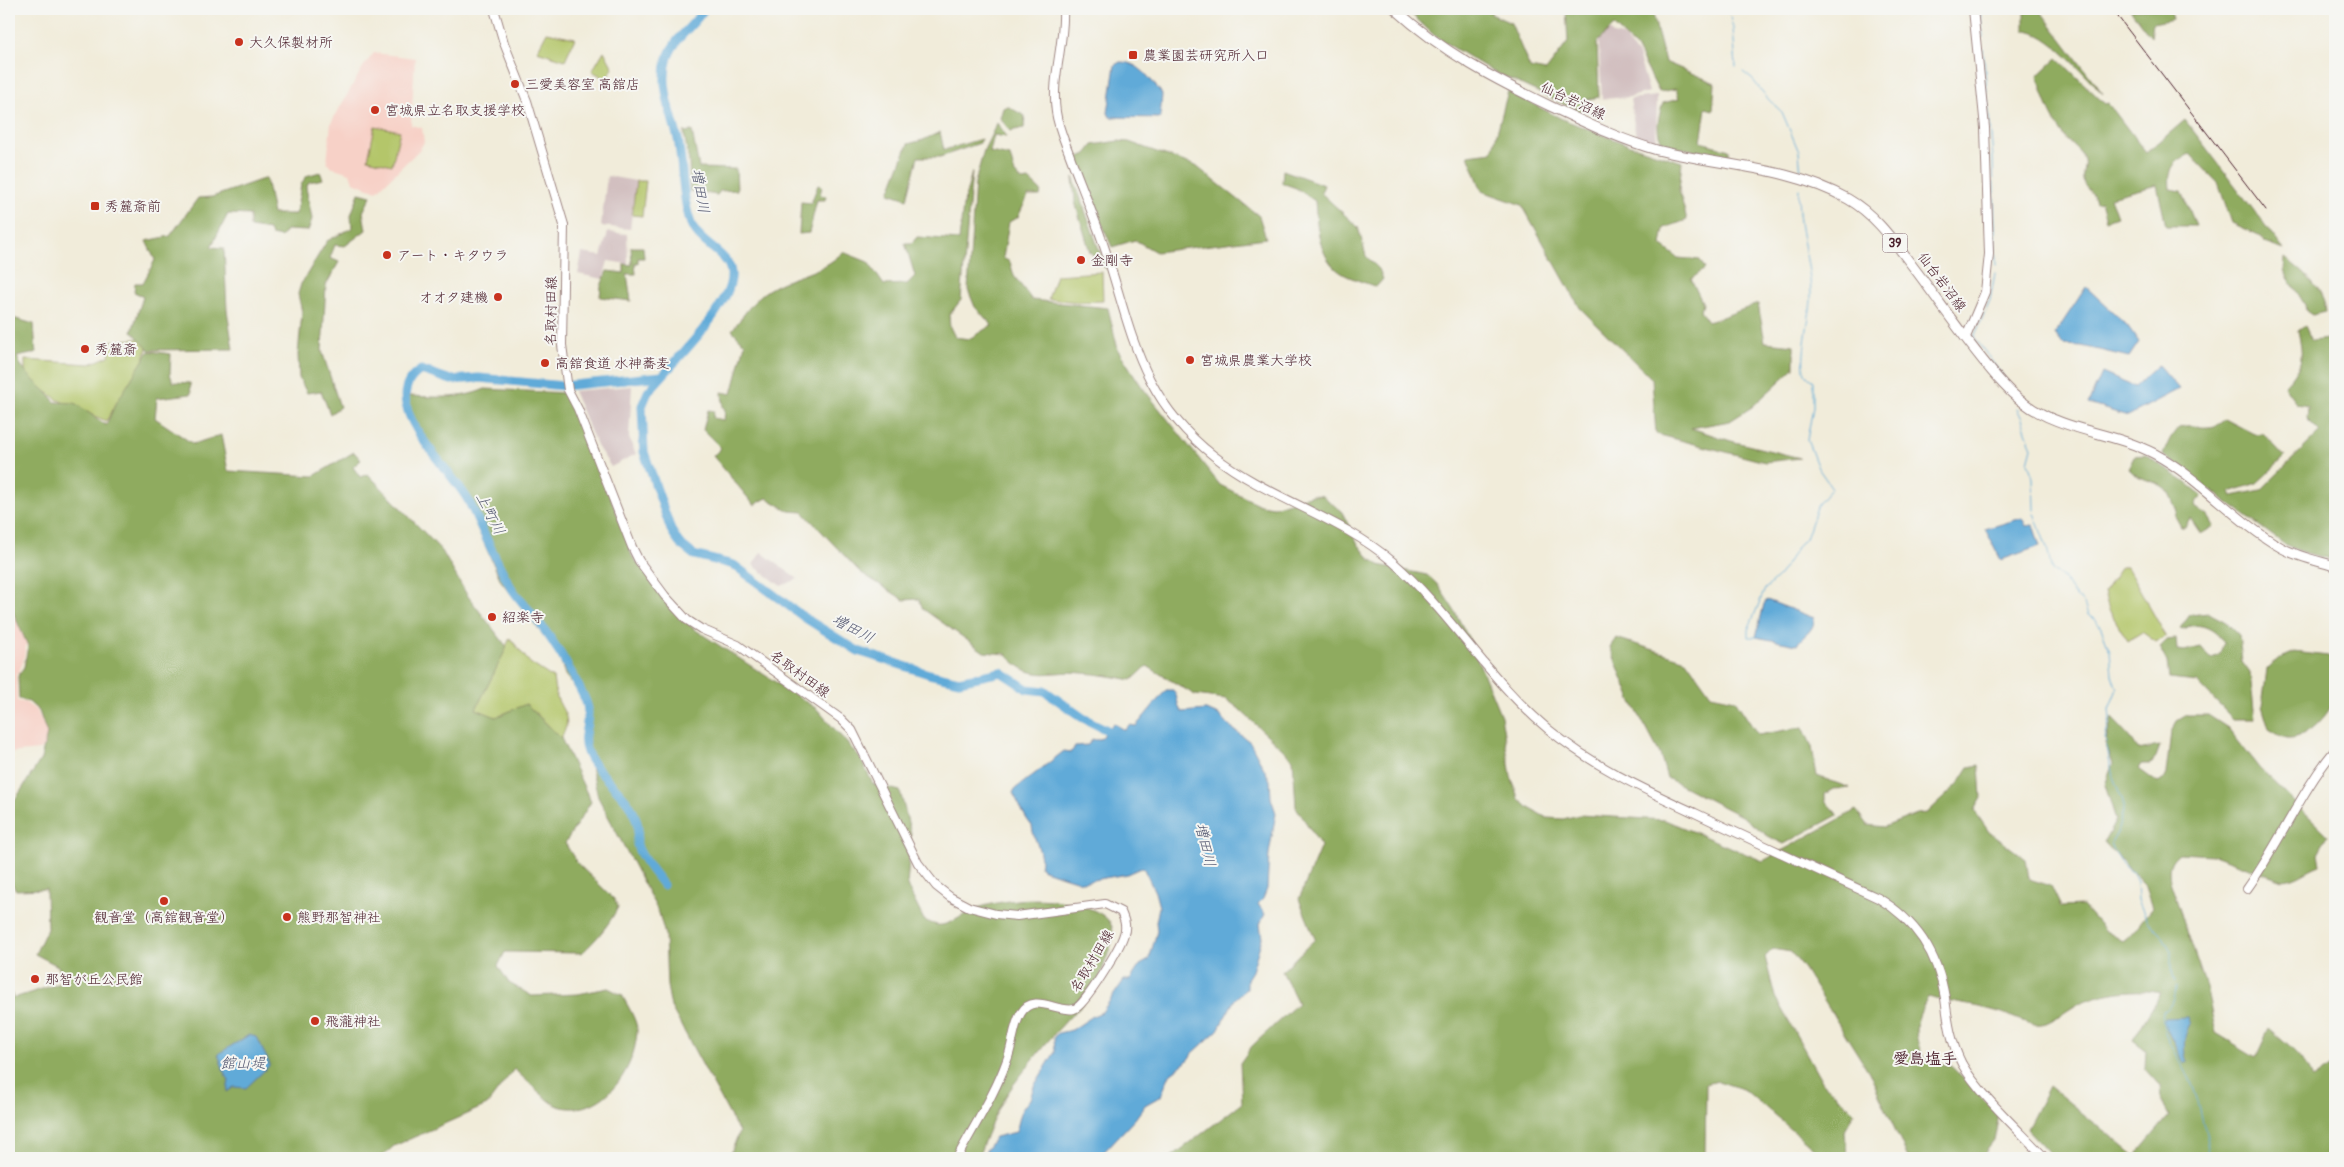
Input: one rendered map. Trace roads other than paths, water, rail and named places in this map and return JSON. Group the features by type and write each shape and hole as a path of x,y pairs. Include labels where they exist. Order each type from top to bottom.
{"main road":[{"name":"仙台岩沼線","path":"1395,9 1438,44 1474,68 1589,125 1658,150 1765,169 1831,191 1849,200 1871,215 1892,239 2002,383 2035,412 2056,422 2126,443 2154,454 2283,549 2335,566"}],"street":[{"name":"名取村田線","path":"494,9 504,43 527,101 564,225 562,345 567,384 639,561 688,620 701,629 747,650 841,719 852,730 918,863 936,886 969,907 996,914 1017,916 1105,904 1121,912 1125,926 1124,934 1090,995 1076,1008 1064,1010 1040,1003 1030,1005 1022,1010 1002,1072 957,1158"},
{"path":"1062,9 1062,34 1054,85 1057,119 1107,255 1126,324 1138,357 1155,389 1172,414 1190,435 1234,470 1348,530 1392,562 1446,618 1516,699 1552,732 1616,775 1887,903 1903,916 1921,934 1932,952 1939,969 1950,1034 1963,1066 1986,1095 2045,1158"},
{"path":"1966,337 1985,292 1989,254 1985,128 1973,9"},
{"path":"2247,888 2273,850 2311,780 2335,750"}],"water":[{"path":"1120,62 1138,68 1148,76 1160,91 1162,95 1160,118 1110,117 1108,113 1115,65"},
{"path":"2086,287 2127,325 2139,342 2129,357 2082,346 2063,345 2055,334"},
{"path":"2158,365 2179,389 2128,416 2088,404 2102,373 2135,387"},
{"path":"2022,518 2026,526 2033,525 2040,546 2001,560 1985,529"},
{"path":"1767,600 1814,618 1812,627 1797,645 1756,637 1764,604"},
{"path":"1166,690 1173,690 1182,712 1206,710 1219,715 1228,725 1250,742 1270,780 1271,798 1276,813 1269,854 1267,889 1263,899 1258,904 1265,914 1260,924 1262,938 1252,971 1247,979 1247,988 1235,999 1218,1030 1186,1062 1170,1074 1161,1096 1145,1105 1135,1119 1098,1158 981,1158 995,1137 1016,1132 1022,1109 1030,1099 1034,1086 1055,1052 1054,1037 1058,1033 1072,1030 1102,1012 1124,980 1130,980 1140,965 1149,960 1157,931 1156,922 1159,907 1155,892 1143,867 1127,874 1082,882 1044,870 1040,867 1041,856 1032,826 1013,793 1015,789 1064,751 1071,752 1076,746 1088,745 1092,739 1102,738 1113,723 1125,730 1129,725 1136,726"},
{"path":"2187,1017 2190,1024 2184,1043 2187,1062 2183,1062 2163,1022 2165,1018"},
{"name":"館山堤","path":"249,1035 256,1037 269,1062 269,1066 246,1088 234,1087 227,1092 229,1080 218,1054"}],"waterway":[{"name":"増田川","path":"704,9 671,50 666,65 665,87 680,149 689,219 698,235 725,259 731,274 730,284 717,311 648,392 642,406 644,452 671,530 679,543 694,555 734,565 805,618 858,651 929,674 959,681 1001,672 1027,689 1045,691 1083,718 1119,736"},
{"path":"1728,9 1733,28 1736,67"},
{"path":"1980,9 1983,37"},
{"path":"1983,49 1993,158 1996,265"},
{"path":"1743,72 1753,80 1769,100 1782,112 1799,152 1801,174"},
{"path":"1758,637 1748,637 1748,630 1765,589 1779,576 1800,543 1806,539 1818,504 1832,488 1818,468 1807,440 1813,407 1813,381 1806,374 1804,367 1804,348 1811,300 1811,286 1799,217 1799,189"},
{"path":"1995,273 1990,300 1974,337 2008,383"},
{"name":"上町川","path":"662,376 564,386 479,378 451,380 421,370 408,383 405,399 410,417 421,436 469,502 494,556 511,587 550,638 574,677 587,705 588,719 585,738 587,752 594,765 629,804 637,823 638,849 663,885"},
{"path":"2017,409 2032,447 2028,462 2033,478 2034,509"},
{"path":"2034,513 2047,548 2052,571 2063,577 2074,595 2083,602 2088,615 2095,619 2101,628 2110,651 2112,675 2117,689 2109,709 2110,719 2105,739 2113,777 2123,801 2123,811 2117,833 2111,843 2122,864 2132,872 2137,882 2138,900 2147,920 2162,935 2171,951 2171,968 2175,982"},
{"path":"2176,987 2173,1001 2163,1011 2163,1021 2172,1048 2191,1082 2210,1158"}],"railway":[{"path":"2112,9 2266,210"}],"place":[{"name":"大久保製材所","path":"239,42"},
{"name":"農業園芸研究所入口","path":"1133,55"},
{"name":"三愛美容室 高舘店","path":"515,84"},
{"name":"宮城県立名取支援学校","path":"375,110"},
{"name":"秀麓斎前","path":"95,206"},
{"name":"アート・キタウラ","path":"387,255"},
{"name":"金剛寺","path":"1081,260"},
{"name":"オオタ建機","path":"498,297"},
{"name":"秀麓斎","path":"85,349"},
{"name":"宮城県農業大学校","path":"1190,360"},
{"name":"高舘食道 水神蕎麦","path":"545,363"},
{"name":"紹楽寺","path":"492,617"},
{"name":"観音堂（高舘観音堂）","path":"164,901"},
{"name":"熊野那智神社","path":"287,917"},
{"name":"那智が丘公民館","path":"35,979"},
{"name":"飛瀧神社","path":"315,1021"}],"district":[{"name":"愛島塩手","path":"1925,1059"}]}
